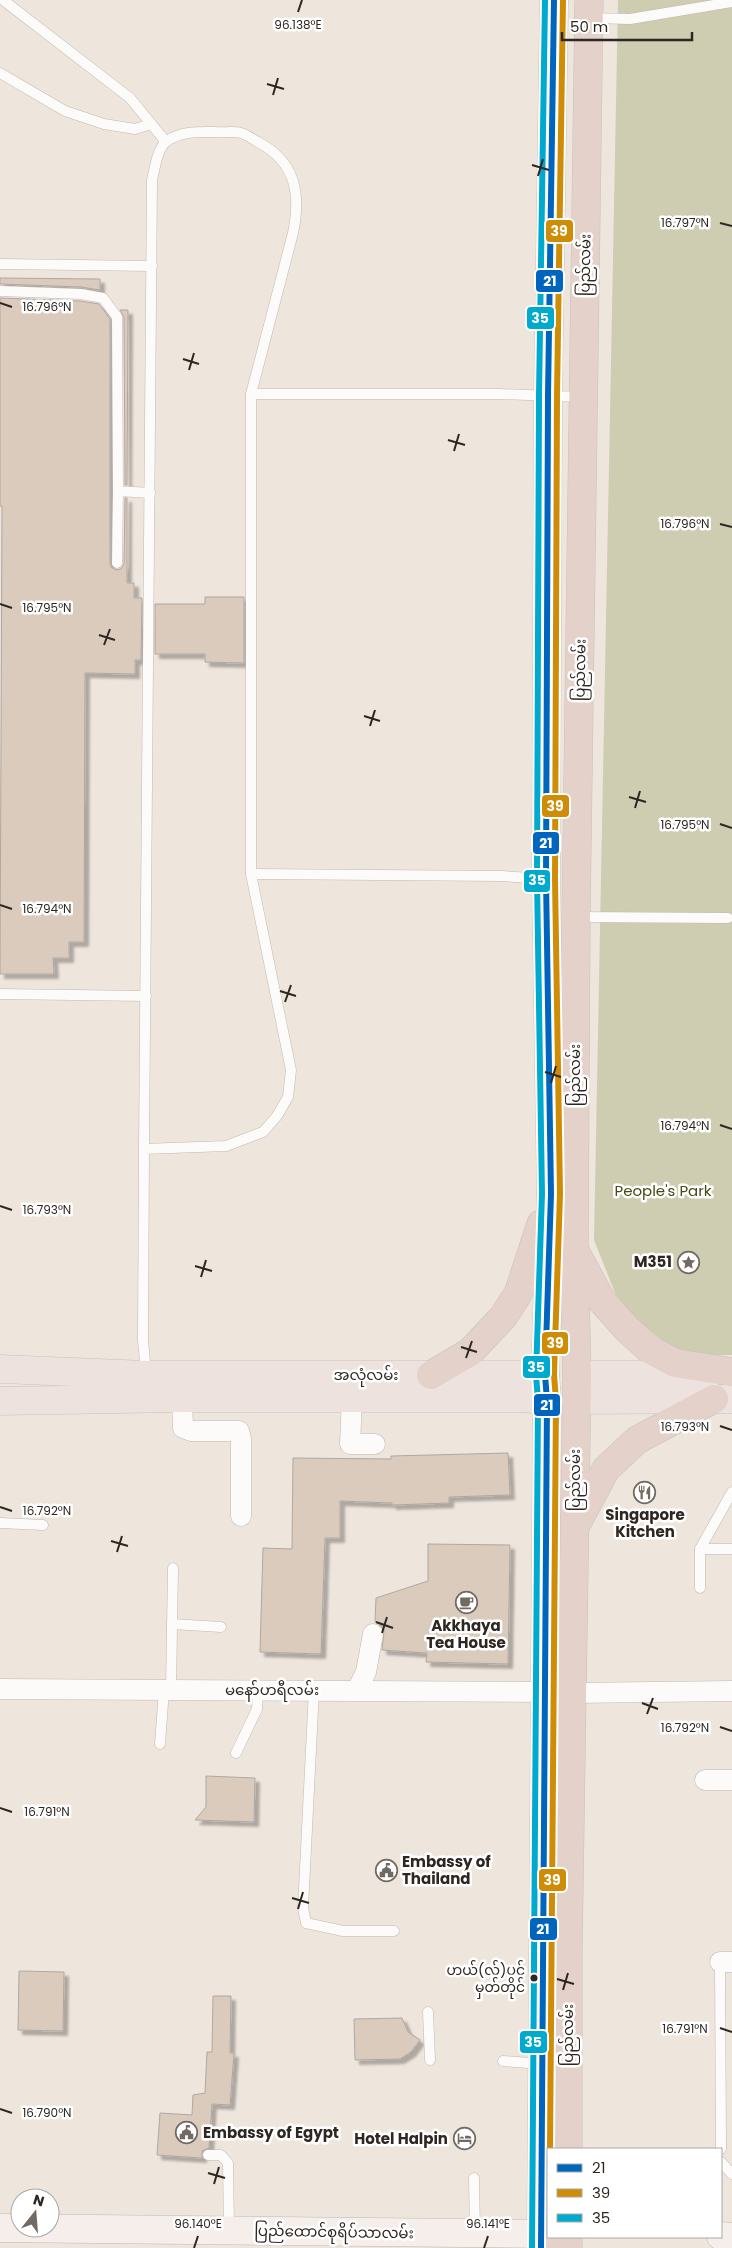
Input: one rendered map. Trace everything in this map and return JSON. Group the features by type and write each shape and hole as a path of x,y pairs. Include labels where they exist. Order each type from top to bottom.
{"highway":[{"name":"ပြည်လမ်း","path":"547,2173 542,2064 546,1387 551,1194 546,879 548,396 554,0"},
{"name":"ပြည်လမ်း","path":"568,2148 568,1948 576,1388 574,1249 576,918 588,9"},
{"path":"431,1375 470,1352 508,1309 518,1294 551,1194"},
{"path":"574,1249 602,1301 628,1330 649,1349 675,1363 732,1374"},
{"name":"အလုံလမ်း","path":"546,1387 576,1388"},
{"path":"575,1527 606,1469 637,1440 723,1399"},
{"name":"ပြည်လမ်း","path":"550,2238 568,2248"}],"main road":[{"name":"အလုံလမ်း","path":"0,1369 146,1387 182,1398 352,1398 546,1387"},
{"name":"အလုံလမ်း","path":"576,1388 732,1374"},
{"name":"အလုံလမ်း","path":"0,1401 146,1387 431,1375 546,1387"},
{"name":"အလုံလမ်း","path":"576,1388 723,1399"}],"street":[{"path":"182,1398 182,1428 191,1431 239,1431 241,1439 241,1516"},
{"path":"352,1398 350,1444 375,1444"},
{"path":"357,1690 366,1672 373,1634"},
{"name":"မနော်ဟရီလမ်း","path":"0,1688 545,1692"},
{"path":"572,1693 732,1691"},
{"path":"705,1780 732,1780"},
{"name":"ပြည်ထောင်စုရိပ်သာလမ်း","path":"0,2228 229,2231 431,2237 475,2234 547,2238"}],"lane":[{"path":"3,0 130,98 166,142"},
{"path":"588,9 630,19 725,2"},
{"path":"0,73 65,111 104,124 135,129 151,124"},
{"path":"144,1149 226,1146 263,1132 277,1116 288,1097 291,1070 251,874 251,394 294,226 297,194 292,174 269,148 242,133 188,132 166,142 158,157 152,180 152,266 144,1149 143,1340 146,1387"},
{"path":"0,264 152,266"},
{"path":"0,291 81,294 103,298 117,317 117,563"},
{"path":"251,394 584,397"},
{"path":"118,491 150,493"},
{"path":"251,874 502,876 546,879"},
{"path":"576,918 728,918"},
{"path":"0,994 146,996"},
{"path":"700,1588 700,1549 732,1492"},
{"path":"0,1523 42,1525"},
{"path":"700,1549 732,1549"},
{"path":"160,1744 167,1690 172,1624 173,1568"},
{"path":"172,1624 221,1627"},
{"path":"236,1752 257,1709 258,1690"},
{"path":"314,1690 303,1908 306,1923 343,1931 394,1931"},
{"path":"721,2148 726,1962"},
{"path":"428,2012 430,2060"},
{"path":"503,2061 542,2064"},
{"path":"208,2155 222,2155 228,2163 229,2231"},
{"path":"722,2163 732,2174"},
{"path":"474,2178 475,2234"}],"green space":[{"name":"People's Park","path":"618,0 732,0 732,1355 681,1355 621,1308 594,1240"}],"building":[{"path":"0,278 100,279 100,290 81,287 0,284"},
{"path":"0,298 80,301 99,304 110,319 110,563 111,567 116,570 121,569 124,564 125,498 127,498 127,583 134,583 134,598 142,598 141,660 135,660 135,674 85,673 84,942 69,942 69,958 53,958 54,974 0,974 2,506 0,506"},
{"path":"120,310 128,310 127,485 125,485 124,317"},
{"path":"205,597 244,597 244,663 205,662 205,654 155,654 155,604 205,604"},
{"path":"508,1453 510,1495 449,1497 449,1503 392,1505 392,1503 340,1501 340,1538 325,1538 321,1654 260,1652 263,1548 292,1549 293,1458 391,1459 391,1456"},
{"path":"428,1544 510,1545 508,1664 426,1662 427,1653 382,1650 384,1630 381,1625 375,1622 376,1598 428,1581"},
{"path":"206,1776 255,1778 254,1822 195,1820 206,1807"},
{"path":"19,1971 64,1972 63,2031 18,2030"},
{"path":"213,1996 231,1996 230,2053 234,2053 230,2105 212,2104 209,2148 202,2151 202,2158 157,2155 160,2113 192,2115 193,2095 205,2093 207,2052 212,2052"},
{"path":"402,2018 408,2032 420,2040 411,2052 400,2059 355,2060 354,2019"}],"transit line":[{"name":"35","path":"532,2248 538,1400 536,1375 542,1194 537,879 539,396 545,0"},
{"name":"21","path":"541,2248 547,1400 545,1375 551,1194 546,879 548,396 554,0"},
{"name":"39","path":"550,2148 556,1400 554,1375 560,1194 555,879 557,396 563,0"}],"place":[{"name":"M351","path":"688,1262"},
{"name":"Singapore Kitchen","path":"645,1492"},
{"name":"Akkhaya Tea House","path":"466,1603"},
{"name":"Embassy of Thailand","path":"386,1871"},
{"name":"ဟယ်(လ်)ပင် မှတ်တိုင်","path":"534,1978"},
{"name":"Embassy of Egypt","path":"187,2133"},
{"name":"Hotel Halpin","path":"464,2139"}]}
